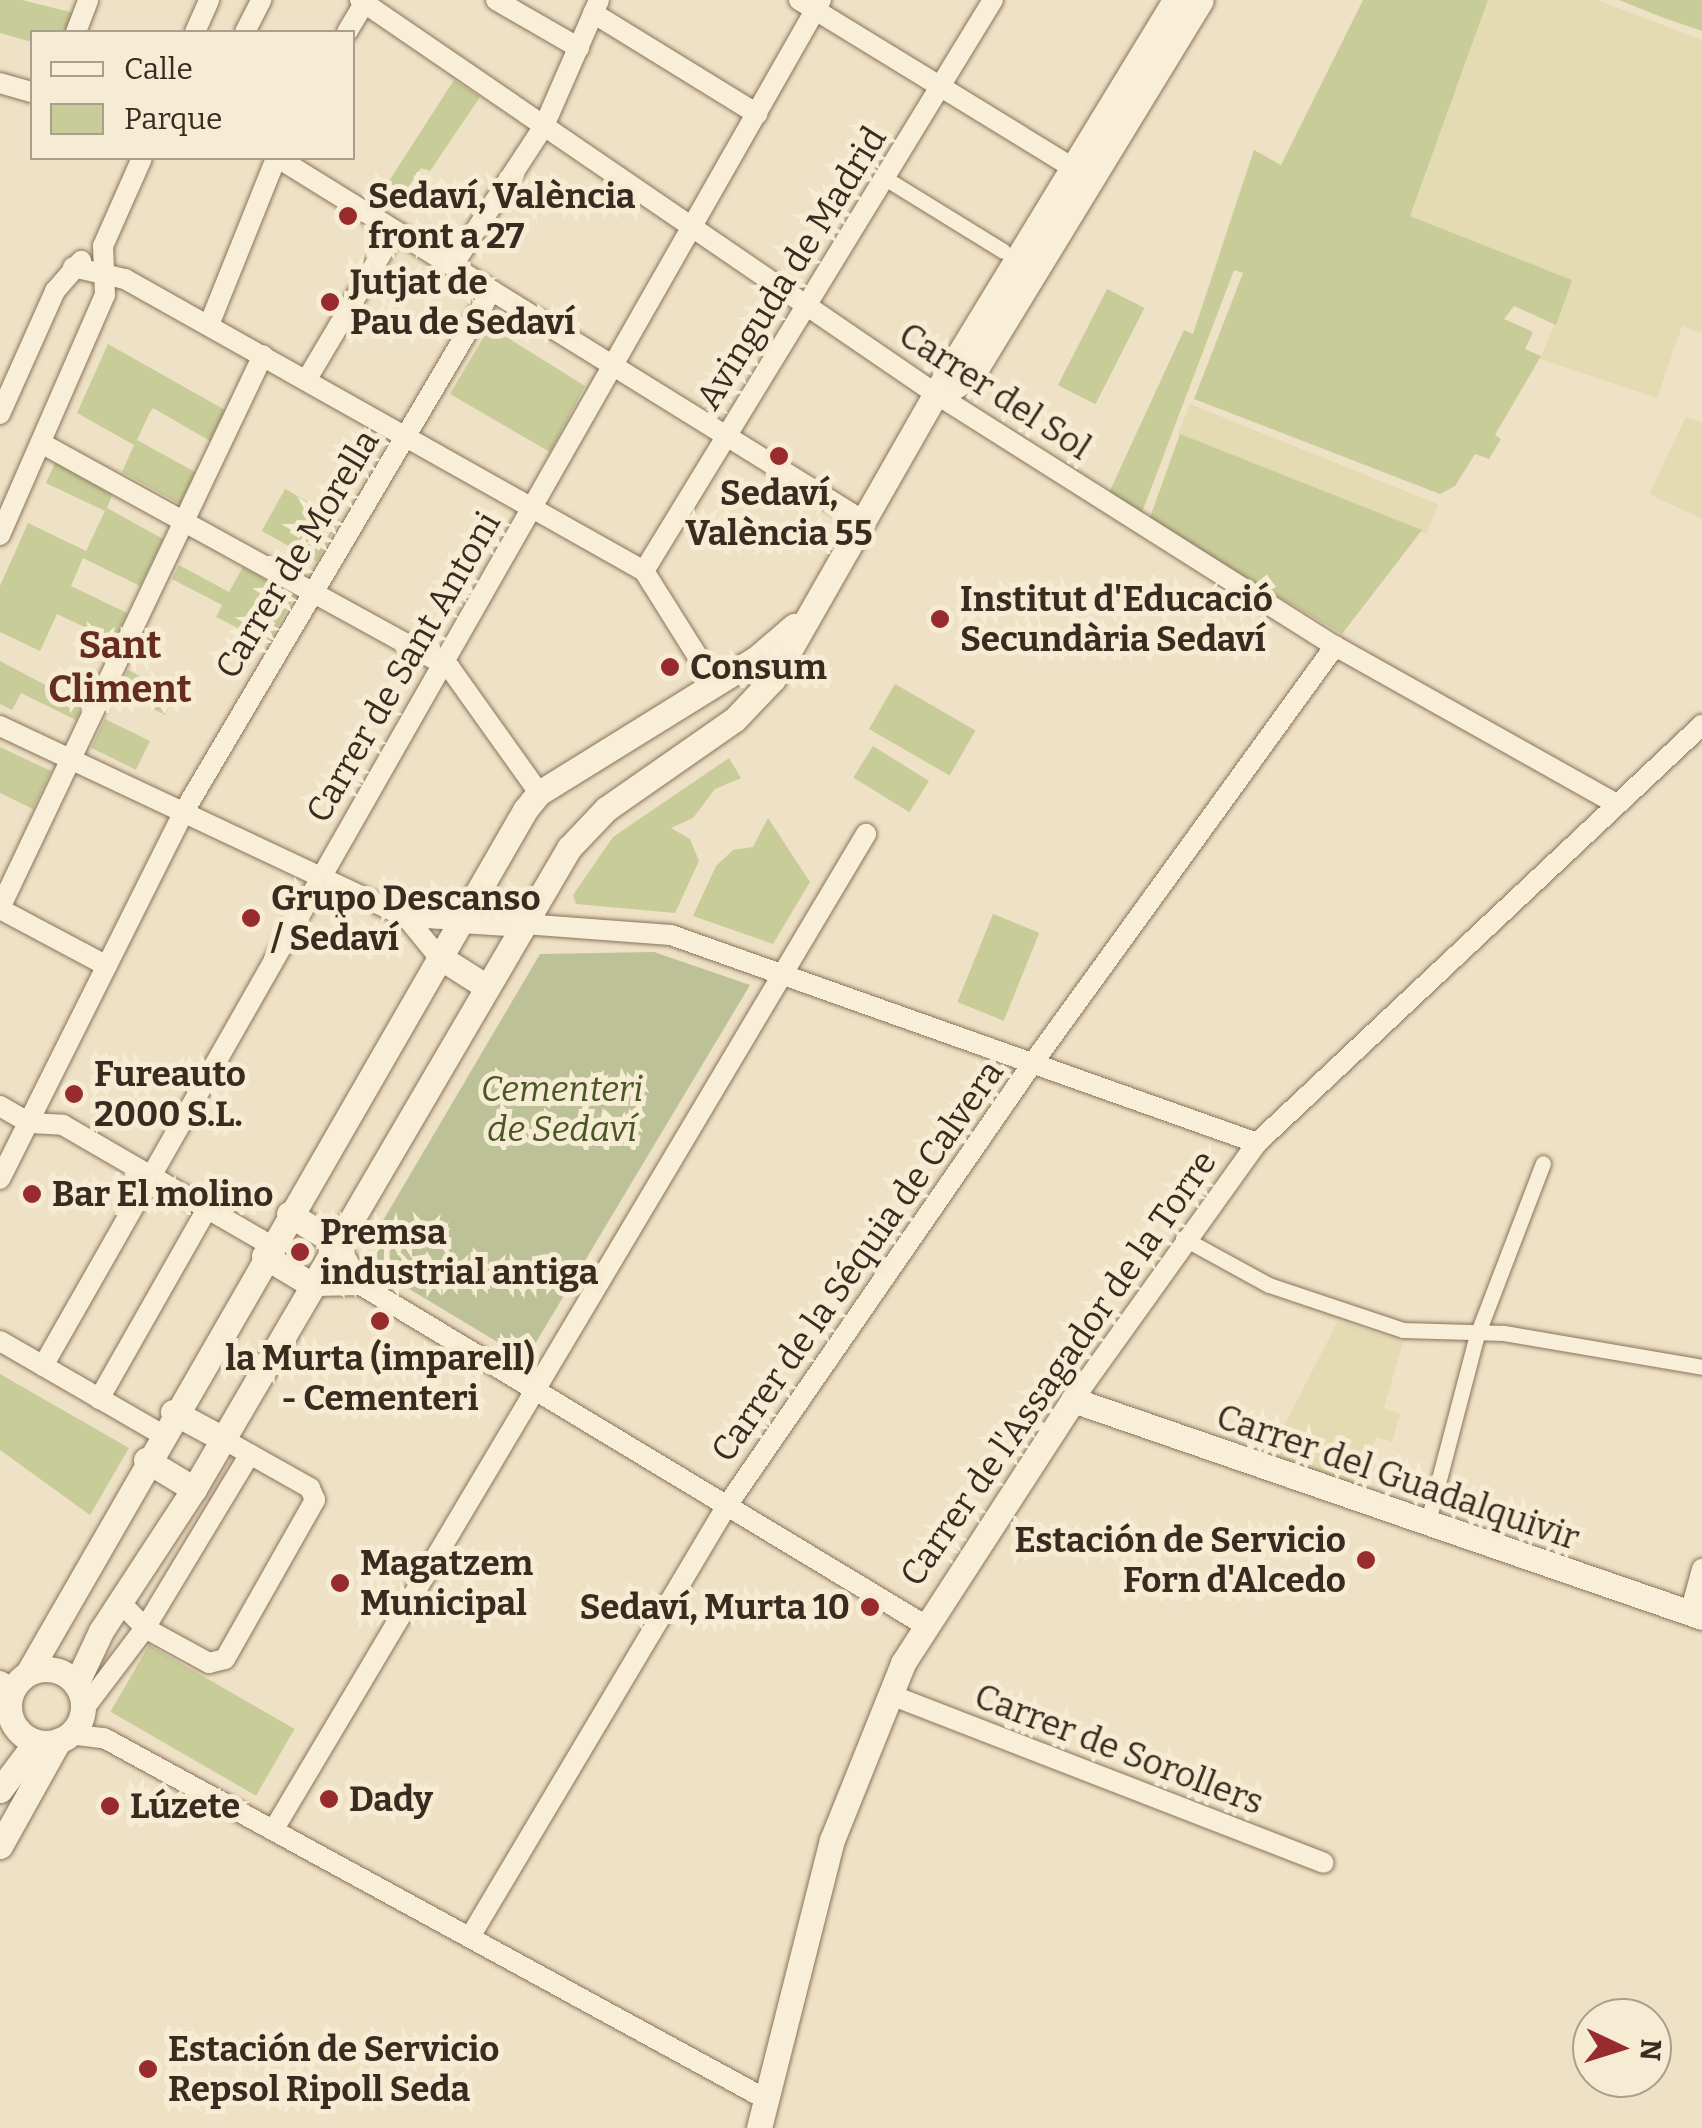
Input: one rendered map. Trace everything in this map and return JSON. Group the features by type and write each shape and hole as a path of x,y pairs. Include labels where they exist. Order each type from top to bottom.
{"street":[{"path":"77,30 88,0"},
{"path":"196,30 209,0"},
{"path":"246,30 261,0"},
{"path":"496,0 579,48"},
{"name":"Avinguda de Madrid","path":"644,572 994,0"},
{"path":"0,1846 68,1721 121,1603 224,1439 569,848 606,808 736,719 784,663 805,616 1176,0"},
{"path":"939,396 972,374 1201,0"},
{"path":"348,30 362,1"},
{"name":"Carrer del Sol","path":"362,1 939,396 1336,646 1616,804"},
{"path":"812,3 1072,167"},
{"name":"Carrer de Sant Antoni","path":"43,1366 441,662 616,366 757,114 812,3"},
{"path":"453,265 544,126 596,7 757,114"},
{"path":"0,83 30,91"},
{"path":"0,414 55,291 73,267 102,246 141,160"},
{"path":"209,325 275,160"},
{"path":"279,160 862,520"},
{"path":"894,184 1004,251"},
{"path":"307,379 395,231"},
{"path":"0,536 105,295 102,246"},
{"path":"73,267 105,272 209,325 644,572 736,719"},
{"name":"Carrer de Morella","path":"0,1179 182,812 492,290"},
{"path":"107,966 0,908 263,354"},
{"path":"42,443 441,662 458,676 539,793"},
{"path":"762,2098 104,1738 68,1721 18,1731 10,1697 438,956 539,793 715,684 805,616"},
{"name":"Carrer de la Séquia de Calvera","path":"470,1937 726,1506 1030,1068 1336,646"},
{"name":"Carrer de l'Assagador de la Torre","path":"760,2128 762,2098 832,1840 891,1695 923,1624 1073,1400 1183,1238 1257,1143 1702,724"},
{"path":"0,726 406,917 671,935 1030,1068 1257,1143"},
{"path":"274,1829 785,977 866,834"},
{"path":"406,917 438,956 487,987"},
{"path":"0,1106 30,1122 63,1125 207,1209 314,1286 361,1285"},
{"path":"1428,1525 1477,1335 1543,1163"},
{"path":"99,1399 207,1209"},
{"path":"289,1214 338,1244 361,1285 923,1624"},
{"path":"1183,1238 1223,1264 1334,1310 1403,1330 1504,1333 1702,1368"},
{"path":"0,1341 99,1399 167,1424 224,1439 310,1488 315,1500 225,1658 210,1663 145,1628 121,1603"},
{"name":"Carrer del Guadalquivir","path":"1073,1400 1696,1615"},
{"path":"0,1790 68,1721 145,1628 250,1454"},
{"path":"146,1460 194,1489"},
{"path":"1696,1615 1702,1569"},
{"path":"10,1697 54,1669 68,1721"},
{"name":"Carrer de Sorollers","path":"891,1695 1324,1863"},
{"name":"Carrer de l'Assagador de la Torre","path":"746,2128 762,2098"}],"shaded area":[{"path":"1488,0 1597,0 1702,40 1702,333 1682,326 1657,398 1540,359 1572,280 1410,216"},
{"path":"1190,404 1438,504 1426,534 1178,434"},
{"path":"1686,417 1702,422 1702,519 1649,494"},
{"path":"1338,1321 1403,1342 1384,1408 1400,1414 1392,1442 1376,1437 1357,1488 1267,1459"}],"green space":[{"path":"0,0 22,0 74,13 68,30 30,30 30,41 0,33"},
{"path":"1363,0 1488,0 1410,216 1572,280 1556,325 1514,306 1504,319 1533,332 1525,349 1541,356 1495,435 1501,439 1489,459 1475,454 1455,486 1440,494 1194,399 1243,273 1234,270 1141,515 1108,495 1184,330 1193,334 1254,150 1281,165"},
{"path":"1619,0 1702,0 1702,31 1664,18"},
{"path":"454,80 480,97 430,171 421,168 394,208 378,198"},
{"path":"1107,289 1144,308 1095,404 1058,385"},
{"path":"495,330 585,386 550,452 450,394 486,333"},
{"path":"108,344 225,410 210,441 153,408 149,414 137,440 195,472 180,504 122,472 134,445 77,413"},
{"path":"1180,434 1422,530 1342,634 1149,520"},
{"path":"55,463 112,495 107,508 163,539 140,586 83,558 71,586 127,613 114,641 57,614 40,651 0,632 0,586 28,523 86,551 105,511 46,483"},
{"path":"285,489 340,520 317,562 262,531"},
{"path":"179,565 229,592 243,567 295,596 268,643 216,617 222,605 172,579"},
{"path":"0,661 83,705 76,720 21,693 12,710 0,704"},
{"path":"128,670 176,693 165,715 117,692"},
{"path":"895,684 976,730 950,776 869,729"},
{"path":"105,719 150,741 136,770 91,748"},
{"path":"873,746 929,781 909,812 853,777"},
{"path":"0,747 51,771 33,809 0,793"},
{"path":"729,758 741,778 715,789 693,818 671,828 690,839 699,861 675,913 576,904 573,895 613,837"},
{"path":"768,818 810,882 773,944 693,916 716,866 733,850 753,847"},
{"path":"993,914 1039,933 1004,1021 957,1002"},
{"name":"Cementeri de Sedaví","path":"654,952 750,985 526,1359 381,1272 371,1241 540,954"},
{"path":"0,1374 129,1448 90,1515 0,1450"},
{"path":"149,1645 294,1729 256,1796 110,1712"}],"place":[{"name":"Sedaví, València front a 27","path":"348,216"},
{"name":"Jutjat de Pau de Sedaví","path":"330,302"},
{"name":"Sedaví, València 55","path":"779,456"},
{"name":"Institut d'Educació Secundària Sedaví","path":"940,619"},
{"name":"Consum","path":"670,667"},
{"name":"Grupo Descanso / Sedaví","path":"251,918"},
{"name":"Fureauto 2000 S.L.","path":"74,1094"},
{"name":"Bar El molino","path":"32,1194"},
{"name":"Premsa industrial antiga","path":"300,1252"},
{"name":"la Murta (imparell) - Cementeri","path":"380,1321"},
{"name":"Estación de Servicio Forn d'Alcedo","path":"1366,1560"},
{"name":"Magatzem Municipal","path":"340,1583"},
{"name":"Sedaví, Murta 10","path":"870,1607"},
{"name":"Dady","path":"329,1799"},
{"name":"Lúzete","path":"110,1806"},
{"name":"Estación de Servicio Repsol Ripoll Seda","path":"148,2069"}],"district":[{"name":"Sant Climent","path":"120,668"}]}
